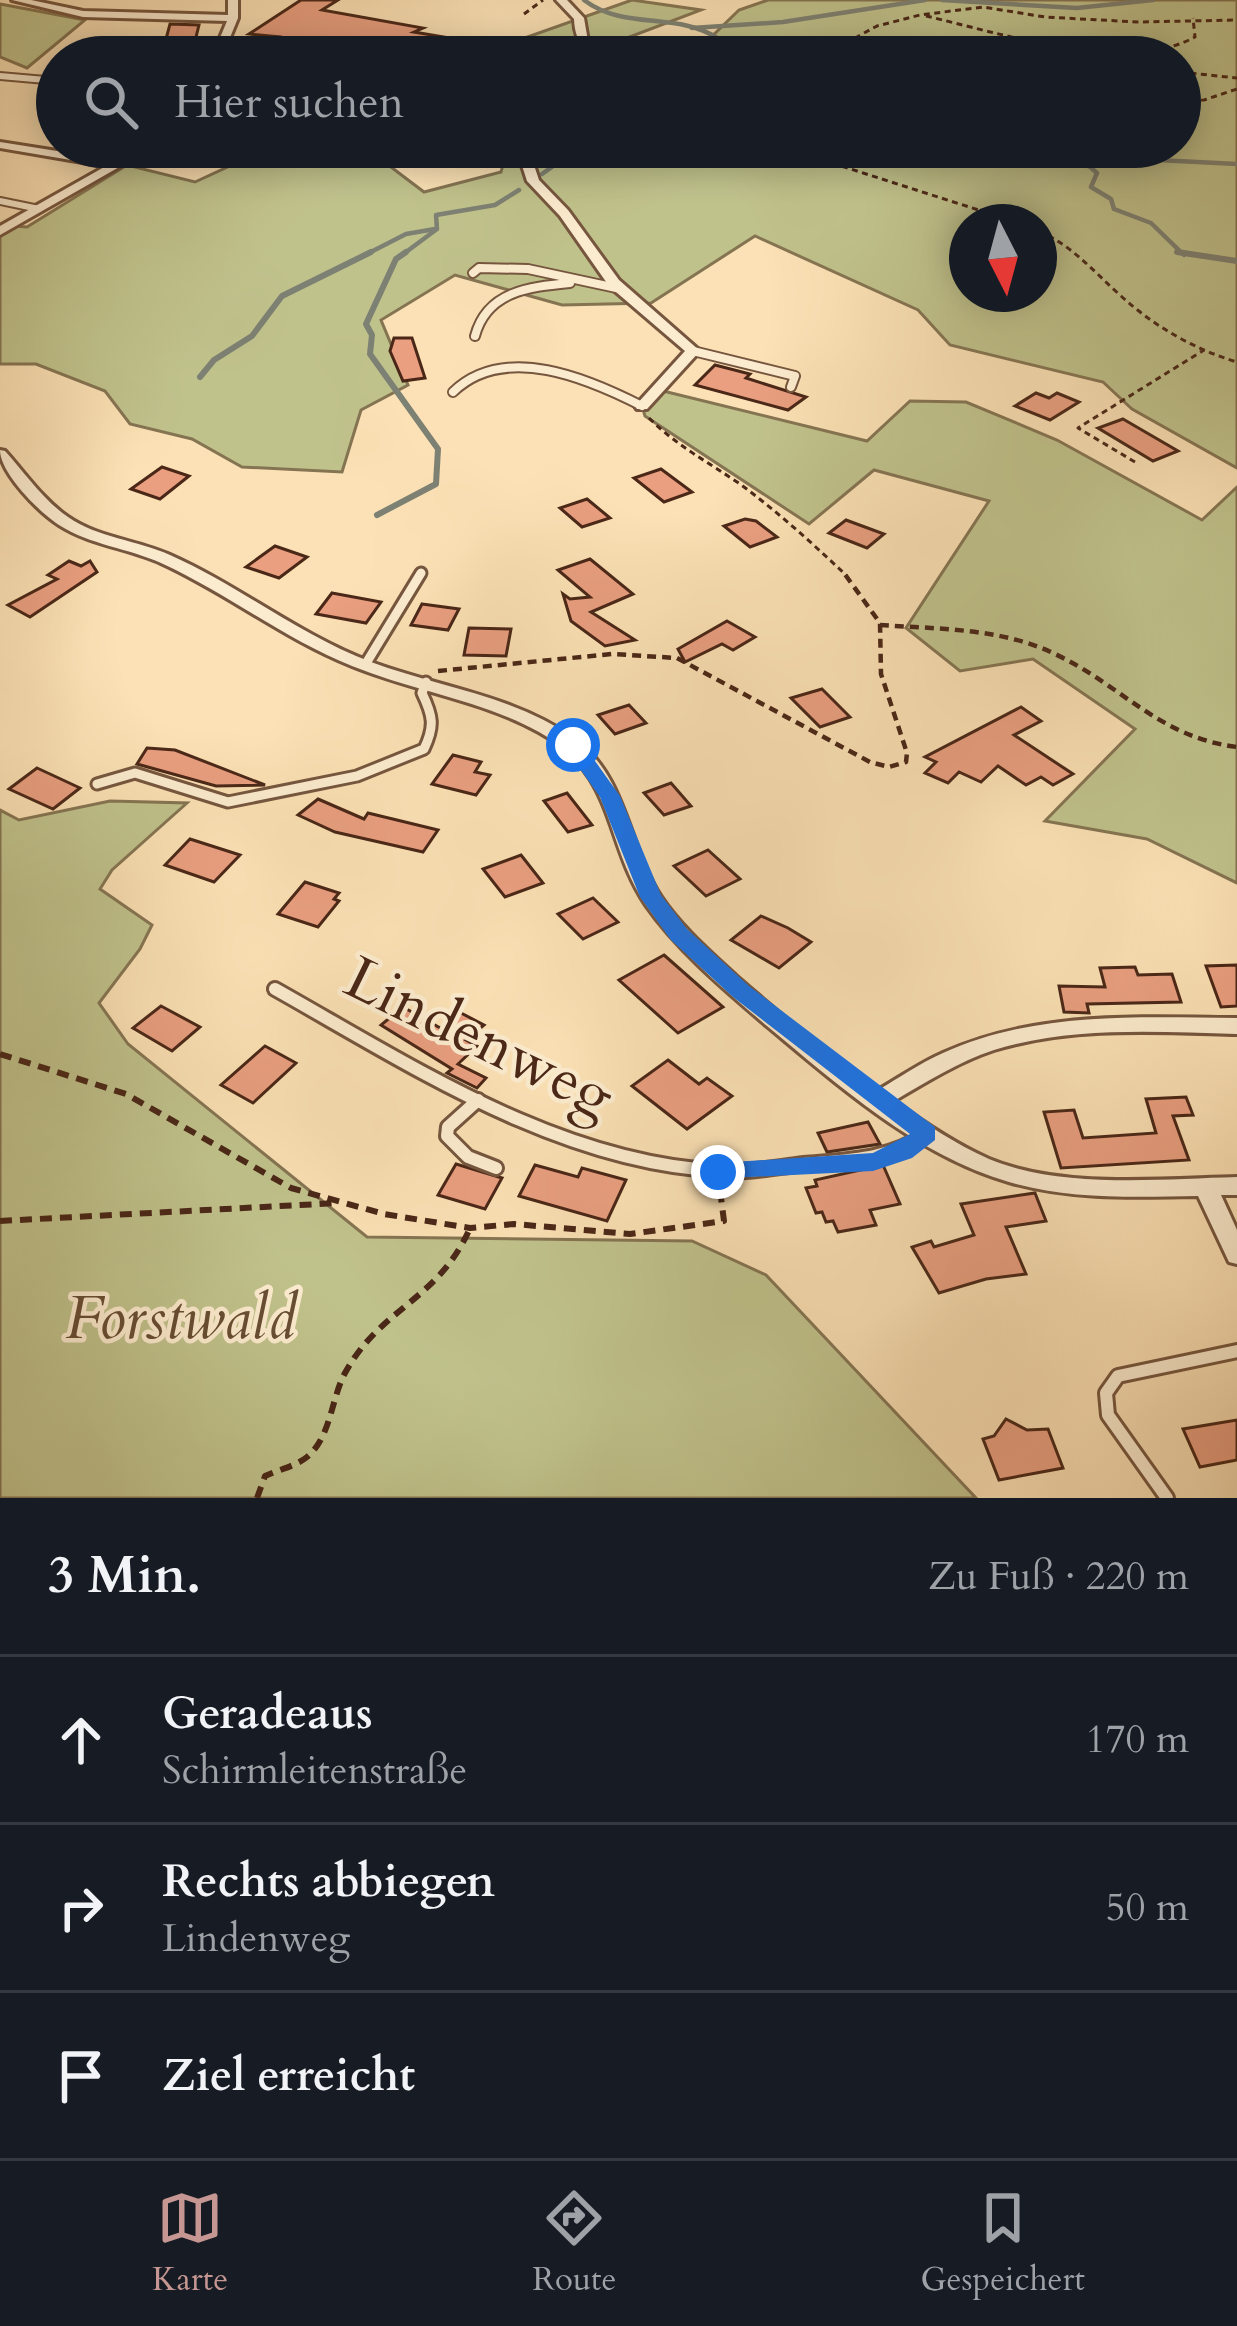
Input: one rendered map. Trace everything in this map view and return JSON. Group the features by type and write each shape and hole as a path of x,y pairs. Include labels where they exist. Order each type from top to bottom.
{"street":[{"path":"17,0 83,14 233,18"},
{"path":"226,36 233,18 233,0"},
{"path":"561,0 580,18 578,36"},
{"path":"0,145 36,151"},
{"path":"0,231 110,168"},
{"path":"529,168 533,181 621,289 693,351 642,406"},
{"path":"0,454 71,525 160,556 319,647 532,721 573,745 610,796 651,897 679,934 741,992 927,1134 983,1166 1034,1177 1109,1186 1237,1186"},
{"path":"878,1100 955,1057 1042,1032 1083,1025 1237,1026"},
{"path":"1205,1186 1237,1255"}],"lane":[{"path":"0,76 36,79"},
{"path":"0,201 39,208"},
{"path":"473,273 479,268 528,269 621,289"},
{"path":"475,336 484,309 500,297 576,282"},
{"path":"693,351 795,376 791,388"},
{"path":"453,392 470,376 485,373 553,372 590,380 642,406"},
{"path":"365,665 422,572"},
{"path":"97,784 135,773 229,802 356,776 424,749 433,731 433,716 422,693 426,682"},
{"name":"Lindenweg","path":"274,988 478,1100 580,1145 718,1172 873,1162 904,1152 927,1134"},
{"path":"478,1100 448,1127 447,1136 468,1157 496,1168"},
{"path":"1167,1498 1108,1415 1106,1393 1118,1376 1237,1351"}],"path":[{"path":"524,14 543,0"},
{"path":"861,36 920,15 983,7 1046,17 1138,22 1237,20"},
{"path":"920,15 1018,36"},
{"path":"1193,19 1195,36"},
{"path":"1201,74 1237,78"},
{"path":"1201,100 1237,89"},
{"path":"848,168 960,204"},
{"path":"1057,238 1074,245 1136,309 1204,350 1237,362"},
{"path":"1135,462 1078,428 1204,350"},
{"path":"426,682 433,673 452,667 645,653 697,665 883,766 906,762 881,674 880,625 840,566 738,483 678,447 651,423 642,406"},
{"path":"880,625 1002,638 1037,647 1073,664 1175,734 1199,744 1237,747"},
{"path":"0,1054 126,1094 291,1188 470,1228 514,1223 630,1234 724,1220 718,1172"},
{"path":"0,1221 344,1203"},
{"path":"257,1498 265,1476 305,1459 320,1442 344,1375 378,1325 422,1297 457,1259 470,1228"}],"green space":[{"path":"632,0 701,10 632,36 530,36"},
{"path":"768,0 1237,0 1237,468 1132,409 1103,382 950,345 918,310 755,236 651,303 562,305 455,275 381,320 408,385 361,410 342,472 242,467 192,439 130,424 105,391 36,364 0,364 0,225 27,227 122,168 195,182 225,168 392,168 424,192 502,168 1201,168 1201,36 712,36 739,10"},
{"path":"0,4 85,20 66,36 36,36 36,61 27,68 0,57"},
{"path":"659,390 867,441 910,401 966,402 1057,440 1202,520 1237,487 1237,883 1147,839 1045,821 1135,729 1033,659 960,671 906,628 989,501 874,470 809,524 645,416 642,406"},
{"name":"Forstwald","path":"110,801 187,803 112,870 100,889 152,925 99,1003 128,1044 367,1237 692,1241 766,1275 976,1498 0,1498 0,810 19,820"}],"building":[{"path":"301,0 338,0 322,10 423,28 414,32 438,36 270,36 249,34"},
{"path":"170,24 199,25 196,36 167,36"},
{"path":"394,338 412,338 425,378 403,381 390,351"},
{"path":"715,365 806,397 788,410 695,385"},
{"path":"1036,393 1049,398 1057,393 1079,402 1050,420 1015,406"},
{"path":"1123,419 1178,451 1153,461 1098,428"},
{"path":"162,467 189,476 160,499 131,489"},
{"path":"661,469 692,492 664,502 634,478"},
{"path":"587,499 610,518 582,527 560,508"},
{"path":"745,519 756,521 777,537 750,547 724,526"},
{"path":"846,520 884,534 867,548 829,533"},
{"path":"275,546 307,557 279,578 246,567"},
{"path":"590,559 633,594 591,612 635,640 605,646 571,621 563,594 570,599 590,597 558,570"},
{"path":"69,561 81,566 90,561 97,572 30,617 8,605 57,579 48,575"},
{"path":"332,593 381,602 366,623 316,614"},
{"path":"422,604 459,609 448,630 411,625"},
{"path":"727,621 755,637 733,650 722,644 685,662 678,649"},
{"path":"469,628 511,629 506,656 464,655"},
{"path":"822,689 850,717 820,727 791,698"},
{"path":"629,705 646,723 615,734 598,715"},
{"path":"1021,707 1041,721 1014,735 1073,774 1053,785 1041,777 1026,785 998,766 981,782 959,772 948,783 925,773 936,762 925,757"},
{"path":"147,748 175,750 265,785 216,786 137,764"},
{"path":"453,755 481,762 475,772 490,775 476,795 432,784"},
{"path":"37,768 80,788 53,809 9,789"},
{"path":"671,783 691,806 664,815 644,793"},
{"path":"567,793 592,825 568,832 544,801"},
{"path":"318,799 364,819 368,813 438,830 423,852 335,832 298,815"},
{"path":"190,839 240,855 214,882 165,865"},
{"path":"708,850 740,879 706,896 674,866"},
{"path":"521,855 543,883 505,897 483,869"},
{"path":"305,882 339,893 334,899 339,901 318,927 278,914"},
{"path":"593,898 618,922 583,939 558,914"},
{"path":"761,916 811,942 779,968 731,940"},
{"path":"664,955 723,1007 678,1033 619,980"},
{"path":"1237,965 1237,1006 1221,1007 1206,966"},
{"path":"1135,967 1138,975 1172,974 1181,1002 1087,1004 1089,1013 1064,1012 1059,986 1105,987 1100,968"},
{"path":"161,1006 200,1027 172,1051 133,1028"},
{"path":"403,1007 442,1029 461,1013 484,1025 466,1040 477,1046 458,1064 486,1078 477,1088 447,1073 452,1069 381,1025"},
{"path":"265,1046 296,1063 253,1103 221,1085"},
{"path":"668,1060 699,1084 707,1078 732,1096 687,1129 632,1086"},
{"path":"1186,1097 1193,1115 1173,1116 1189,1160 1061,1168 1044,1112 1074,1110 1083,1138 1156,1133 1146,1099"},
{"path":"868,1122 880,1144 827,1152 818,1133"},
{"path":"456,1164 502,1178 485,1209 438,1195"},
{"path":"535,1165 578,1177 582,1168 626,1180 607,1221 519,1196"},
{"path":"883,1165 900,1204 870,1210 876,1225 838,1232 833,1221 826,1222 822,1212 816,1213 806,1188 817,1186 815,1180"},
{"path":"1035,1193 1046,1221 1006,1227 1026,1274 986,1279 939,1293 912,1247 931,1241 934,1247 974,1235 961,1204"},
{"path":"1006,1419 1027,1430 1048,1429 1063,1468 999,1480 983,1439 994,1436"},
{"path":"1237,1420 1237,1460 1200,1467 1183,1429"}],"waterway":[{"path":"584,0 616,15 694,28"},
{"path":"694,28 783,22 925,0"},
{"path":"942,0 1077,8 1153,0"},
{"path":"694,28 713,36"},
{"path":"1201,162 1237,164"},
{"path":"542,174 550,168"},
{"path":"1091,168 1097,173 1091,187 1111,199 1114,209 1151,223 1182,253"},
{"path":"402,255 437,229 436,215 495,205 519,190"},
{"path":"367,254 406,234 435,229"},
{"path":"367,254 371,252"},
{"path":"377,515 436,484 438,449 370,354 372,335 366,324 396,259 406,252"},
{"path":"1177,252 1182,253"},
{"path":"1182,253 1237,261"},
{"path":"200,377 214,360 252,336 282,296 367,254"}],"route":[{"path":"573,745 610,796 651,897 679,934 741,992 927,1134 904,1152 873,1162 718,1172"}]}
